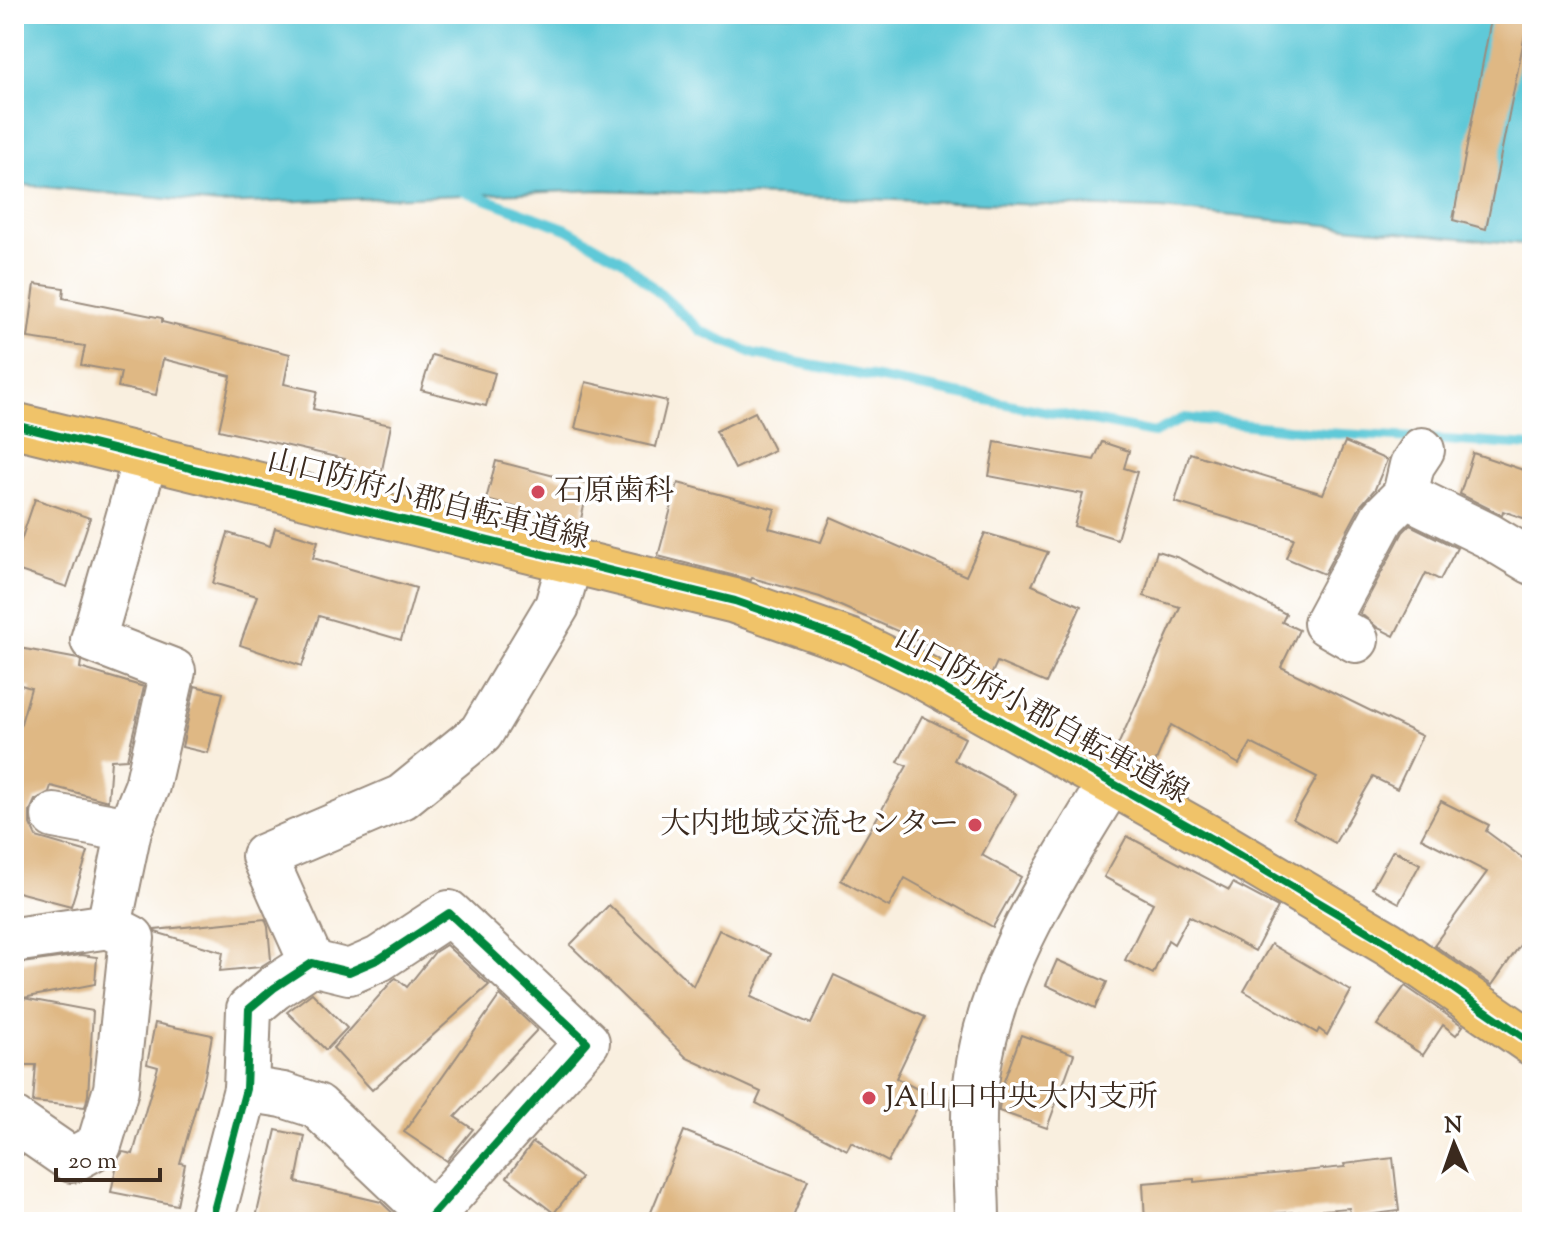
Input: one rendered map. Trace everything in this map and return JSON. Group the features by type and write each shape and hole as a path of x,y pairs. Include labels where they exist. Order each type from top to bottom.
{"main road":[{"name":"山口防府小郡自転車道線","path":"14,425 735,601 852,642 918,674 1217,842 1389,944 1532,1043"}],"street":[{"path":"1327,625 1383,517 1405,495 1412,465 1422,450"},
{"path":"109,926 129,830 147,786 173,671 93,640 146,456"},
{"path":"1405,495 1489,536 1532,562"},
{"path":"312,963 264,856 402,797 481,733 557,606 570,561"},
{"path":"977,1222 974,1144 976,1080 990,1016 1023,936 1064,858 1110,783"},
{"path":"54,816 129,830"},
{"path":"211,1222 246,1089 233,1006 274,988 312,963 349,972 379,959 449,913 587,1042 429,1218 317,1106 283,1095 246,1089"},
{"path":"14,940 109,926 132,938 116,1089 99,1145 72,1160 14,1120"}],"water":[{"path":"14,14 1532,14 1532,245 1161,209 600,190 219,204 14,184"}],"building":[{"path":"1492,14 1529,14 1486,229 1453,220"},
{"path":"35,284 64,288 63,298 162,318 162,322 290,354 284,384 317,391 313,409 391,425 379,485 341,477 345,459 219,430 231,376 163,359 156,395 118,387 121,372 81,365 85,346 28,338"},
{"path":"432,355 495,373 486,406 421,390"},
{"path":"586,382 667,401 656,447 575,428"},
{"path":"755,412 774,450 735,469 716,431"},
{"path":"995,442 1094,460 1102,442 1129,451 1124,468 1137,472 1117,539 1074,526 1083,494 989,476"},
{"path":"1345,442 1387,460 1375,489 1361,505 1324,574 1286,558 1294,538 1175,502 1190,453 1323,494"},
{"path":"1473,453 1532,473 1532,521 1503,511 1502,515 1460,494"},
{"name":"石原歯科","path":"496,461 589,485 580,523 486,500"},
{"path":"678,483 775,509 769,528 821,542 831,517 966,576 985,533 1048,552 1032,585 1081,606 1046,683 997,662 987,684 955,666 959,658 820,597 658,556"},
{"path":"35,499 90,518 67,587 14,569"},
{"path":"1410,525 1457,548 1440,580 1426,573 1394,636 1360,613 1403,532"},
{"path":"275,528 318,541 313,558 416,588 401,640 319,616 302,666 240,645 257,596 213,583 228,533 270,546"},
{"path":"1157,551 1179,558 1286,614 1282,622 1299,630 1281,667 1422,736 1397,789 1373,777 1335,843 1293,819 1317,777 1251,743 1239,764 1171,725 1152,770 1114,754 1180,607 1144,596"},
{"path":"14,647 78,659 81,661 80,668 144,687 127,759 111,760 108,801 51,786 49,792 35,800 30,811 30,824 36,837 88,852 71,906 14,891 14,748 31,688 14,683"},
{"path":"195,686 223,693 208,753 182,747"},
{"path":"922,716 965,738 954,760 1016,794 982,855 1021,877 993,927 905,878 889,907 841,880 907,766 898,762"},
{"path":"1441,801 1489,825 1486,831 1532,865 1532,928 1492,985 1434,945 1487,872 1421,838"},
{"path":"1127,836 1229,890 1233,883 1278,907 1255,951 1189,916 1174,944 1168,940 1153,974 1125,960 1153,903 1104,877"},
{"path":"1393,850 1420,864 1399,903 1372,888"},
{"path":"609,905 693,986 719,930 771,954 751,997 811,1024 834,975 925,1017 896,1078 925,1093 888,1162 851,1142 847,1150 756,1103 761,1092 687,1058 570,945"},
{"path":"265,919 271,960 260,967 220,971 223,952 155,932 155,930"},
{"path":"1271,944 1351,991 1327,1035 1319,1029 1317,1033 1244,991"},
{"path":"446,945 489,985 372,1090 333,1048 393,980 396,978 407,987 435,952"},
{"path":"81,955 97,957 95,984 23,998 93,1011 85,1107 33,1102 36,1065 14,1065 14,964"},
{"path":"1057,960 1107,982 1095,1008 1046,985"},
{"path":"1405,986 1463,1026 1456,1035 1443,1025 1423,1055 1377,1025"},
{"path":"312,993 347,1028 326,1050 287,1012"},
{"path":"500,995 537,1030 455,1117 473,1129 447,1161 404,1132"},
{"path":"155,1023 212,1035 205,1075 180,1163 185,1164 177,1205 111,1192 118,1159 123,1152 133,1154 158,1067 147,1064"},
{"path":"1021,1035 1074,1054 1047,1128 999,1111 1001,1089"},
{"path":"276,1130 305,1136 296,1182 381,1202 402,1222 255,1222"},
{"path":"684,1131 808,1180 791,1222 647,1222"},
{"path":"533,1142 581,1178 554,1213 507,1177"},
{"path":"1393,1158 1399,1211 1351,1217 1349,1208 1272,1214 1273,1218 1236,1222 1208,1222 1207,1219 1145,1222 1143,1183 1194,1179 1194,1182 1345,1167 1344,1164"}],"waterway":[{"path":"461,190 567,229 625,262 701,331 755,354 1154,433 1184,418 1325,433 1414,438"},
{"path":"1430,439 1532,446"}],"cycle path":[{"path":"14,425 735,601 852,642 918,674 1217,842 1389,944 1532,1043"},
{"path":"211,1222 246,1089 249,1009 312,963 349,972 379,959 449,913 587,1042 426,1222"}],"place":[{"name":"石原歯科","path":"538,492"},
{"name":"大内地域交流センター","path":"975,825"},
{"name":"JA山口中央大内支所","path":"869,1098"}]}
